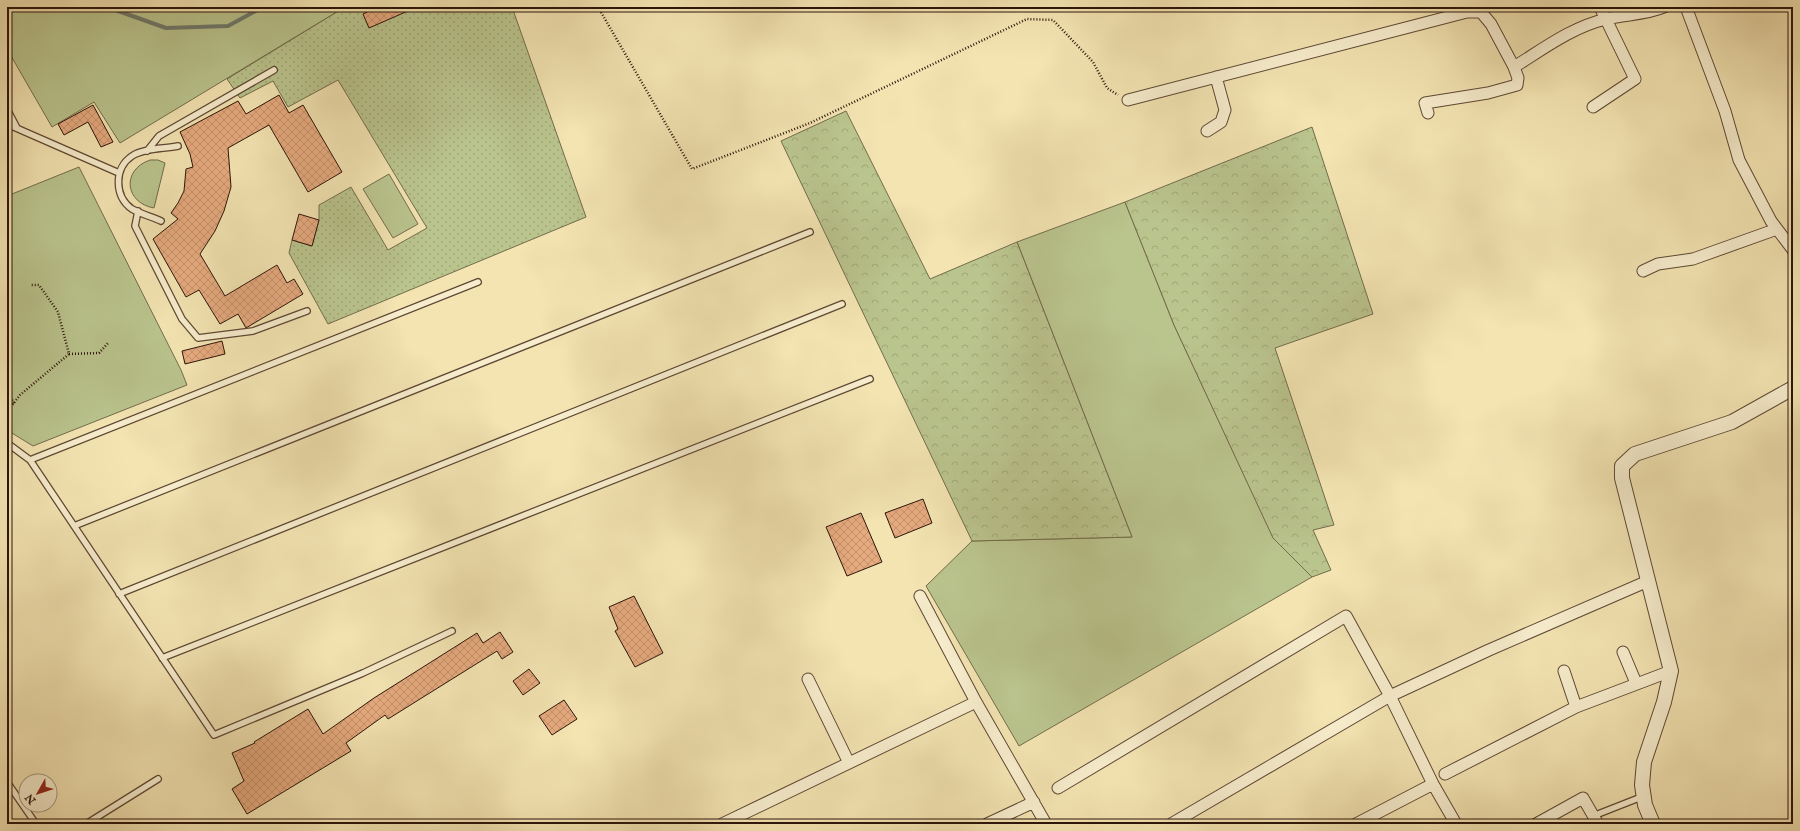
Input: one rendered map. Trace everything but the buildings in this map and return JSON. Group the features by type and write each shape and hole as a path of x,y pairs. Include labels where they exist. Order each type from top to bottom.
{"street":[{"path":"1593,107 1635,79 1600,7"},
{"path":"1514,67 1567,33 1606,19 1653,12 1664,7"},
{"path":"1686,7 1725,111 1739,160 1771,222 1793,250"},
{"path":"1128,100 1467,12 1481,12 1490,24 1514,67 1518,78 1517,85 1488,93 1425,103 1428,114"},
{"path":"1206,131 1220,122 1225,110 1216,77"},
{"path":"1643,271 1658,264 1692,259 1777,229"},
{"path":"1653,824 1642,785 1644,762 1664,702 1671,670 1622,478 1622,466 1635,454 1732,422 1793,388"},
{"path":"1171,824 1390,696 1489,650 1648,581"},
{"path":"920,596 976,702 1046,824"},
{"path":"1058,788 1346,616 1390,696 1433,784 1456,824"},
{"path":"1623,652 1636,683"},
{"path":"1445,774 1576,707 1671,670"},
{"path":"1564,671 1576,707"},
{"path":"808,679 849,763"},
{"path":"722,824 976,702"},
{"path":"1356,824 1433,784"},
{"path":"1536,824 1583,798 1595,820"},
{"path":"987,824 1034,802"}],"lane":[{"path":"147,151 159,136 274,70"},
{"path":"7,109 17,128"},
{"path":"7,124 119,173"},
{"path":"161,221 138,211 125,202 120,192 118,182 119,173 125,162 133,156 147,151 178,146"},
{"path":"138,211 135,226 182,319 198,338 253,331 307,311"},
{"path":"74,526 810,232"},
{"path":"30,460 478,282"},
{"path":"119,594 842,304"},
{"path":"162,658 870,379"},
{"path":"7,443 30,460 214,735 363,673 452,631"},
{"path":"86,824 158,779"},
{"path":"7,782 36,824"},
{"path":"1595,820 1644,796"}],"path":[{"path":"598,7 692,169 810,123 1027,19 1053,20 1094,62 1107,88 1128,100"},
{"path":"30,285 39,285 58,312 69,354"},
{"path":"7,412 20,395 69,354 100,353 108,342"},
{"path":"7,389 14,404"}],"green space":[{"path":"7,7 345,7 120,143 94,102 52,127 7,49"},
{"path":"345,7 512,7 586,217 328,324 289,253 292,240 312,246 319,220 319,205 351,187 388,250 427,228 338,80 288,107 273,81 240,98 227,79"},
{"path":"846,111 930,279 1017,242 1132,537 972,541 781,141"},
{"path":"1312,127 1373,314 1275,348 1334,525 1313,530 1331,570 1312,577 1273,538 1174,325 1125,202"},
{"path":"150,160 158,160 165,163 154,208 144,205 137,200 132,193 130,186 134,171"},
{"path":"79,167 181,370 187,385 33,446 7,430 7,196"},
{"path":"389,174 418,224 393,238 363,189"},
{"path":"1125,202 1174,325 1273,537 1312,577 1019,746 926,586 972,541 1132,537 1017,242"}],"waterway":[{"path":"107,7 166,28 228,26 263,7"}]}
